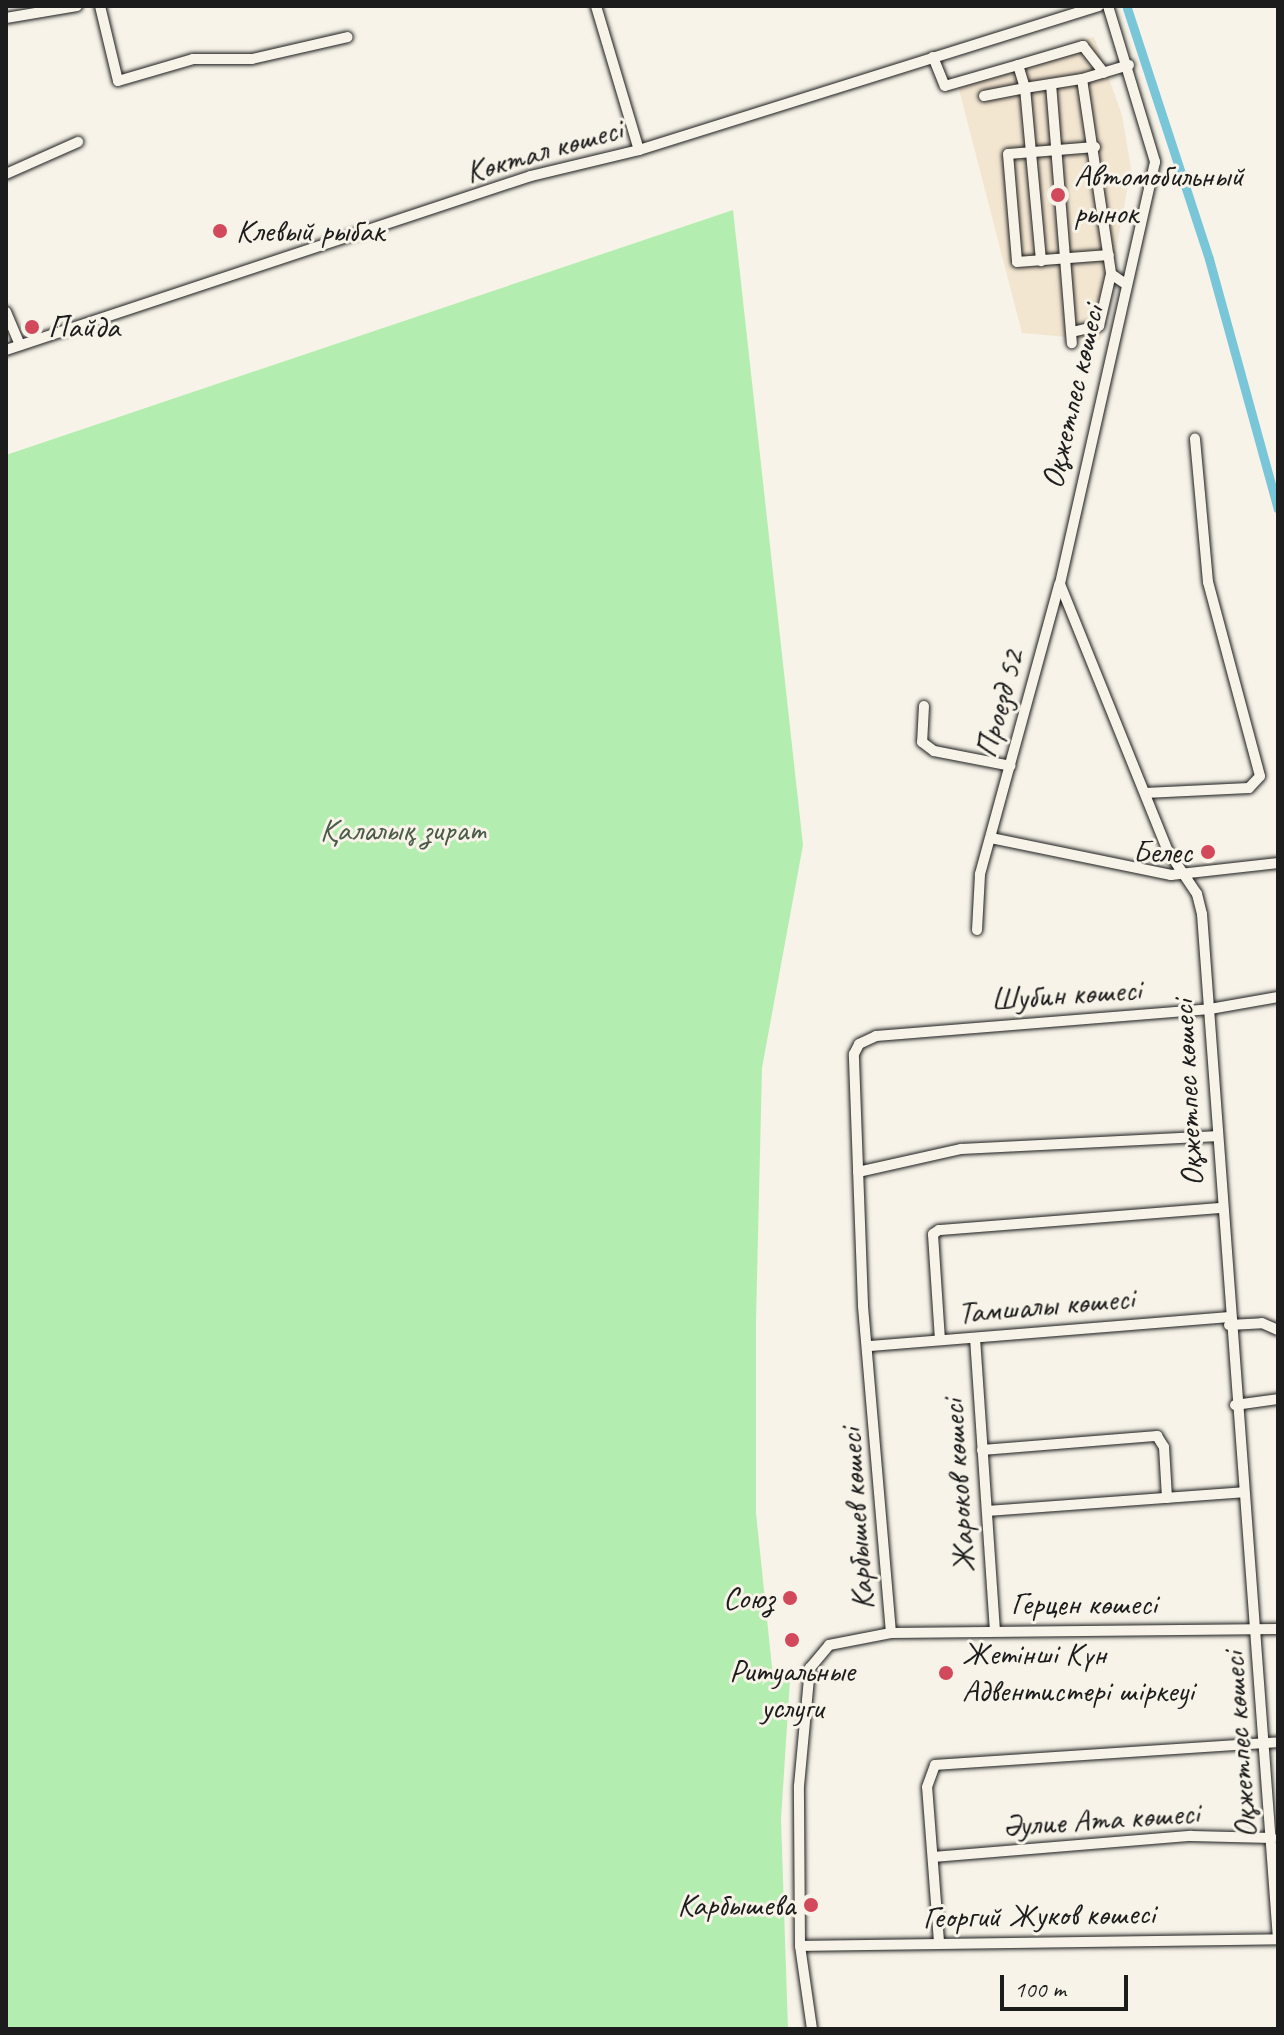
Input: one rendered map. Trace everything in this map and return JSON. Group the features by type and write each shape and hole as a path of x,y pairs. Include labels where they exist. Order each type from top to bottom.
{"street":[{"path":"6,18 77,6"},
{"path":"100,6 118,81 193,59 252,59 348,37"},
{"path":"596,6 639,150"},
{"name":"Көктал көшесі","path":"6,350 531,176 639,150 1099,6"},
{"name":"Оқжетпес көшесі","path":"1108,6 1129,65 1155,162 1060,584 1145,793 1202,914 1235,1405 1273,1742 1272,1838 1278,1939"},
{"path":"933,57 945,86 1083,46 1104,73"},
{"path":"1018,65 1025,88 1041,261"},
{"path":"984,96 1082,79 1129,65"},
{"path":"1051,84 1072,338 1099,326 1111,274 1095,147 1082,79"},
{"path":"6,174 78,142"},
{"path":"1095,147 1030,151 1006,157 1017,262 1109,255"},
{"path":"1111,274 1126,284"},
{"path":"6,312 20,345"},
{"path":"1145,793 1249,788 1260,776 1208,582 1195,439"},
{"name":"Проезд 52","path":"977,930 980,874 1060,584"},
{"path":"924,706 922,742 934,751 1011,766"},
{"path":"991,838 1183,875 1278,863"},
{"name":"Шубин көшесі","path":"859,1044 876,1036 1210,1009 1278,997"},
{"name":"Карбышев көшесі","path":"812,2029 800,1946 799,1786 810,1668 829,1645 891,1633 858,1172 854,1054 859,1044"},
{"path":"858,1172 961,1149 1215,1136"},
{"path":"940,1340 933,1234 939,1230 1221,1208"},
{"name":"Тамшалы көшесі","path":"869,1346 1228,1321 1262,1323 1278,1330"},
{"name":"Жароков көшесі","path":"975,1338 995,1630"},
{"path":"1235,1405 1278,1399"},
{"path":"982,1450 1157,1436 1164,1447 1167,1498"},
{"path":"987,1511 1243,1492"},
{"name":"Герцен көшесі","path":"891,1633 1278,1629"},
{"name":"Әулие Ата көшесі","path":"939,1942 927,1787 935,1765 1273,1742"},
{"name":"Әулие Ата көшесі","path":"933,1857 1191,1836 1272,1838"},
{"name":"Георгий Жуков көшесі","path":"800,1946 1278,1939"}],"shaded area":[{"name":"Автомобильный рынок","path":"1094,37 1122,115 1131,168 1100,340 1022,333 956,78"}],"green space":[{"name":"Қалалық зират","path":"733,210 803,845 762,1068 756,1321 756,1513 773,1677 790,1680 781,1819 788,2029 6,2029 6,455"}],"waterway":[{"path":"1127,8 1209,259 1278,509"}],"place":[{"name":"Автомобильный рынок","path":"1058,195"},
{"name":"Клевый рыбак","path":"220,231"},
{"name":"Пайда","path":"32,327"},
{"name":"Белес","path":"1208,852"},
{"name":"Союз","path":"790,1598"},
{"name":"Ритуальные услуги","path":"792,1640"},
{"name":"Жетінші Күн Адвентистері шіркеуі","path":"946,1673"},
{"name":"Карбышева","path":"811,1905"}]}
